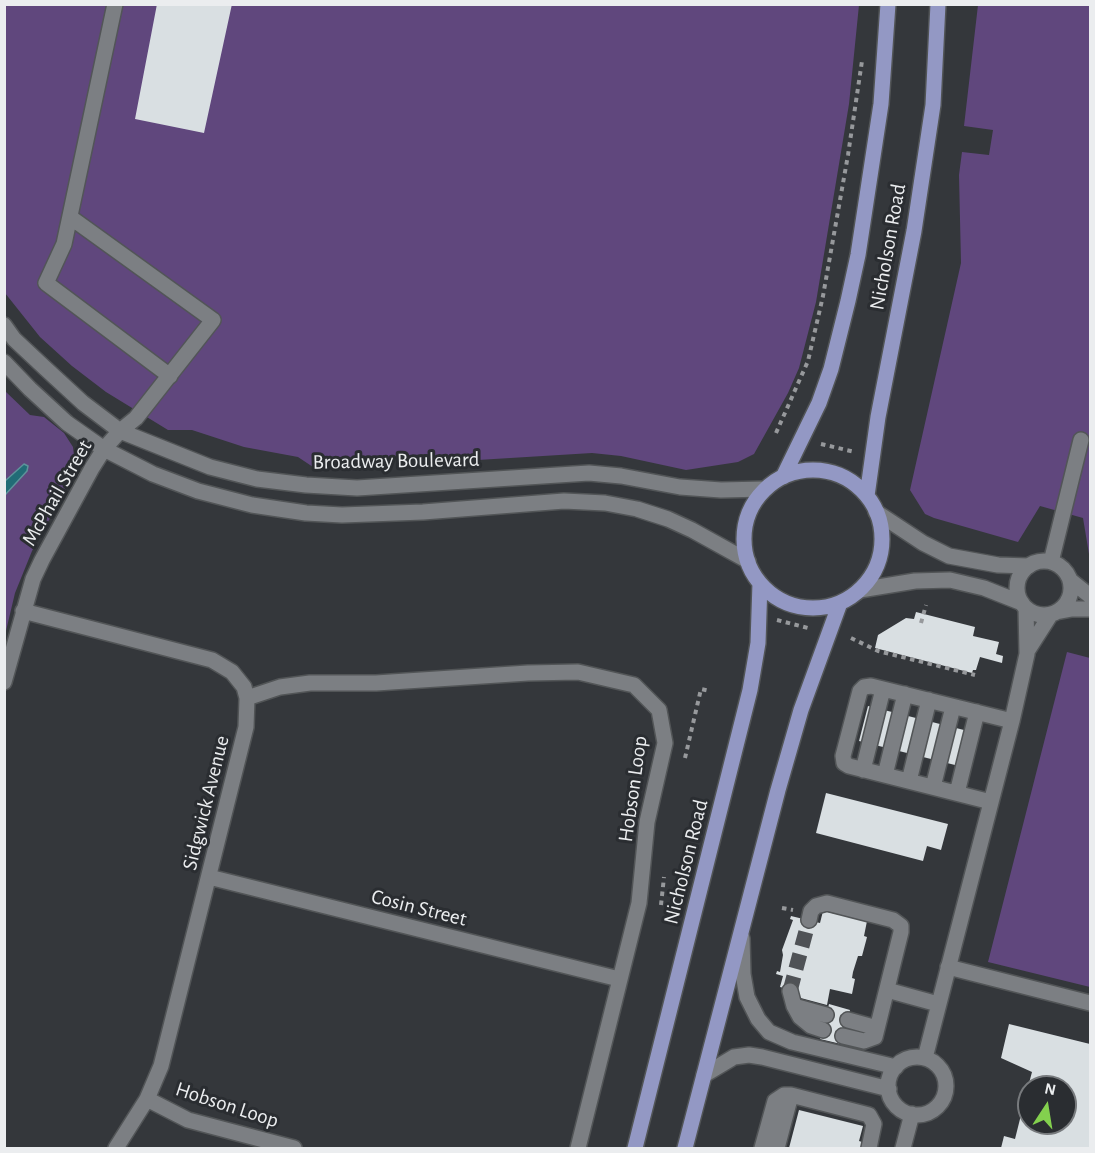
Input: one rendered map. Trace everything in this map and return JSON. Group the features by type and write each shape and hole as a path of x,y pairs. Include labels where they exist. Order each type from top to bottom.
{"main road":[{"name":"Nicholson Road","path":"783,477 819,403 831,369 848,301 858,255 881,104 888,4"},
{"name":"Nicholson Road","path":"867,496 878,417 914,231 933,105 938,4"},
{"name":"Nicholson Road","path":"805,470 828,472 849,481 867,496 882,530 882,549 874,572 860,590 840,603 819,608 797,607 776,598 760,584 748,561 744,545 745,525 752,505 765,489 783,477 805,470"},
{"name":"Nicholson Road","path":"635,1149 750,690 758,643 760,584"},
{"path":"685,1149 742,926 801,710 840,603"}],"street":[{"path":"115,4 64,244 46,283 170,376"},
{"name":"McPhail Street","path":"4,682 23,611 42,560 104,449 136,418 213,320 70,217"},
{"name":"Broadway Boulevard","path":"4,326 14,339 83,403 120,431 210,466 257,479 357,488 589,473 692,488 765,489"},
{"path":"4,363 67,423 104,449 153,474 198,491 252,505 306,513 342,515 423,512 564,501 605,503 637,508 668,519 748,561"},
{"path":"1051,562 1081,440"},
{"path":"876,512 923,543 949,556 998,565 1029,566"},
{"path":"925,1058 1012,721 1028,650 1024,605 1017,586 1020,574 1036,562 1051,562 1063,568 1070,580 1090,596"},
{"path":"860,590 915,581 950,580 984,588 1024,605 1035,614 1090,609"},
{"path":"1028,650 1053,613 1061,609 1069,599 1070,580"},
{"path":"23,611 212,660 232,672 244,687 247,698"},
{"name":"Hobson Loop","path":"247,698 280,687 310,683 376,683 578,672 634,685 659,710 665,743 647,822 639,903 578,1149"},
{"path":"991,802 863,770 844,763 843,756 860,691 864,687 871,686 1012,721"},
{"path":"863,770 883,689"},
{"path":"885,775 905,694"},
{"name":"Sidgwick Avenue","path":"116,1149 147,1099 161,1066 246,727 247,698"},
{"path":"909,781 929,700"},
{"path":"933,787 953,707"},
{"path":"957,793 977,712"},
{"name":"Cosin Street","path":"209,877 619,979"},
{"path":"808,920 811,911 816,906 827,903 893,920 900,926 901,932 876,1032 864,1041 843,1036"},
{"path":"742,926 742,974 747,997 758,1019 769,1032 792,1042 896,1067"},
{"path":"948,968 1090,1003"},
{"path":"886,990 938,1005"},
{"path":"823,1030 811,1026 800,1017 792,999 826,1015"},
{"path":"848,1020 876,1032"},
{"path":"704,1075 734,1057 749,1055 889,1089"},
{"path":"909,1058 925,1058 932,1061 943,1073 946,1089 935,1109 912,1114 899,1108 889,1089 890,1077 896,1067 909,1058"},
{"path":"762,1149 775,1101 784,1095 869,1115 874,1124 869,1149"},
{"path":"777,1149 791,1095"},
{"name":"Hobson Loop","path":"147,1099 188,1120 294,1149"},
{"path":"903,1149 912,1114"}],"path":[{"path":"776,433 808,362 823,296 848,156 863,51"},
{"path":"821,444 858,453"},
{"path":"921,623 926,605"},
{"path":"771,619 808,628"},
{"path":"851,638 878,651 975,675"},
{"path":"683,766 701,689 710,691"},
{"path":"660,910 664,875"}],"shaded area":[{"path":"5,5 859,5 849,104 816,302 799,368 788,393 754,454 738,462 686,470 621,456 592,453 445,462 426,454 351,460 336,469 313,467 298,457 244,447 192,430 168,430 106,392 72,366 40,337 5,293"},
{"path":"978,5 1090,5 1090,560 1083,518 1040,506 1018,542 925,514 910,490 961,263 959,175 962,152 989,155 993,130 964,126"},
{"path":"5,391 30,415 44,417 64,433 73,447 75,465 71,480 32,551 15,593 5,635"},
{"path":"1067,652 1090,658 1090,987 988,962"}],"water":[{"path":"24,464 28,466 27,471 5,495 5,481"}],"building":[{"path":"157,4 232,4 204,133 135,119"},
{"path":"916,612 975,627 973,636 999,642 996,654 1003,656 1002,663 980,657 976,670 972,673 875,648 878,635 906,618 914,619"},
{"path":"868,706 980,734 971,769 859,741"},
{"path":"826,793 948,824 941,850 927,846 923,861 816,833"},
{"path":"823,911 867,921 864,936 867,937 862,956 858,956 853,972 852,978 855,979 852,994 830,989 827,1005 797,997 799,992 780,987 783,976 776,974 777,971 780,972 782,950 793,920 790,919 791,916 820,923"},
{"path":"829,1004 850,1010 841,1044 820,1039"},
{"path":"1009,1024 1090,1044 1090,1148 1001,1148 1004,1136 1015,1139 1017,1131 1017,1135 1077,1135 1077,1075 1031,1075 1032,1072 1001,1058"},
{"path":"799,1110 863,1126 859,1141 865,1143 863,1148 789,1148"}],"tunnel":[{"path":"790,991 809,920"}]}
